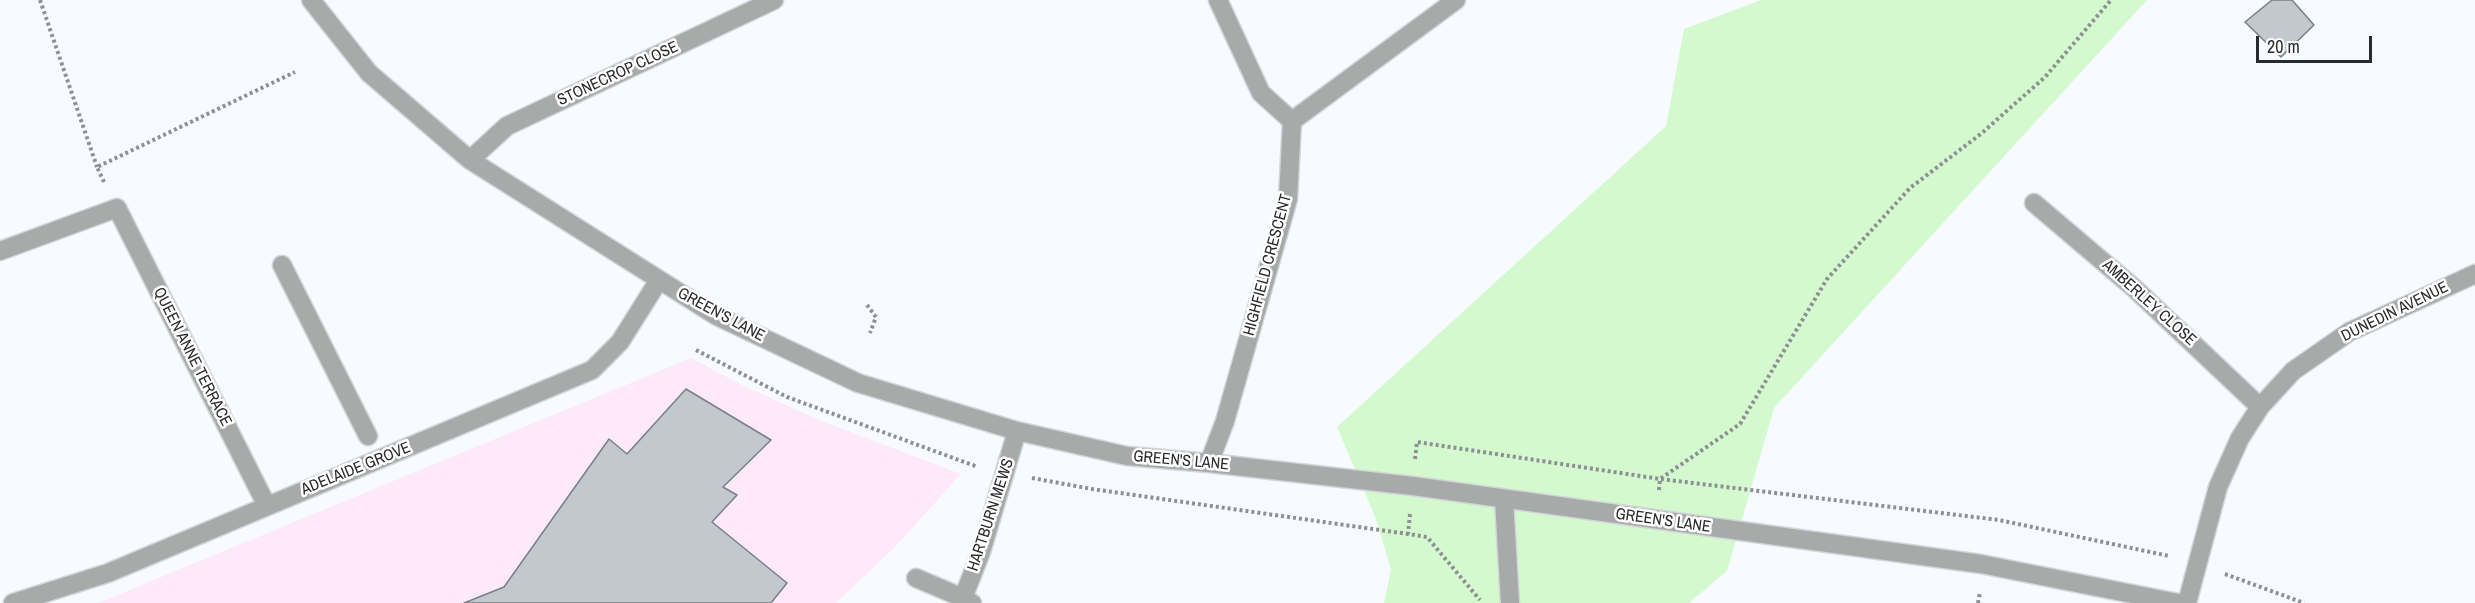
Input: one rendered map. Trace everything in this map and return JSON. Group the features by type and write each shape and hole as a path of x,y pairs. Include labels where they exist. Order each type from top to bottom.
{"street":[{"name":"GREEN'S LANE","path":"311,0 369,73 470,160 715,315 858,383 1017,431 1127,456 1413,486 1981,564 2178,603"},
{"name":"STONECROP CLOSE","path":"470,160 507,126 774,0"},
{"path":"1218,0 1261,93 1292,121 1456,0"},
{"name":"HIGHFIELD CRESCENT","path":"1209,463 1225,421 1288,199 1292,121"},
{"name":"AMBERLEY CLOSE","path":"2034,203 2134,288 2260,407"},
{"path":"0,251 117,208"},
{"name":"QUEEN ANNE TERRACE","path":"117,208 267,506"},
{"path":"282,265 368,436"},
{"name":"DUNEDIN AVENUE","path":"2187,603 2218,487 2240,438 2260,407 2293,371 2349,332 2475,274"},
{"name":"ADELAIDE GROVE","path":"13,603 108,573 592,370 620,342 659,280"},
{"name":"HARTBURN MEWS","path":"916,578 967,601 1017,431"},
{"path":"1504,499 1510,603"}],"path":[{"path":"40,0 97,167 117,208"},
{"path":"1660,479 1740,424 1827,279 1910,188 1982,133 2044,76 2111,0"},
{"path":"97,167 295,72"},
{"path":"867,304 876,317 870,333"},
{"path":"1482,603 1427,537 1408,534 1417,442 1660,479 1999,520 2162,554 2304,603"}],"shaded area":[{"path":"691,358 742,385 819,420 961,474 896,546 836,603 98,603"}],"green space":[{"path":"1761,0 2147,0 1774,408 1727,571 1689,603 1384,603 1391,570 1376,519 1337,427 1666,126 1684,29"}],"building":[{"path":"2272,0 2292,0 2314,25 2281,57 2245,22"},
{"path":"686,389 771,440 723,487 737,495 712,522 787,583 771,603 464,603 504,587 609,439 627,454"}]}
